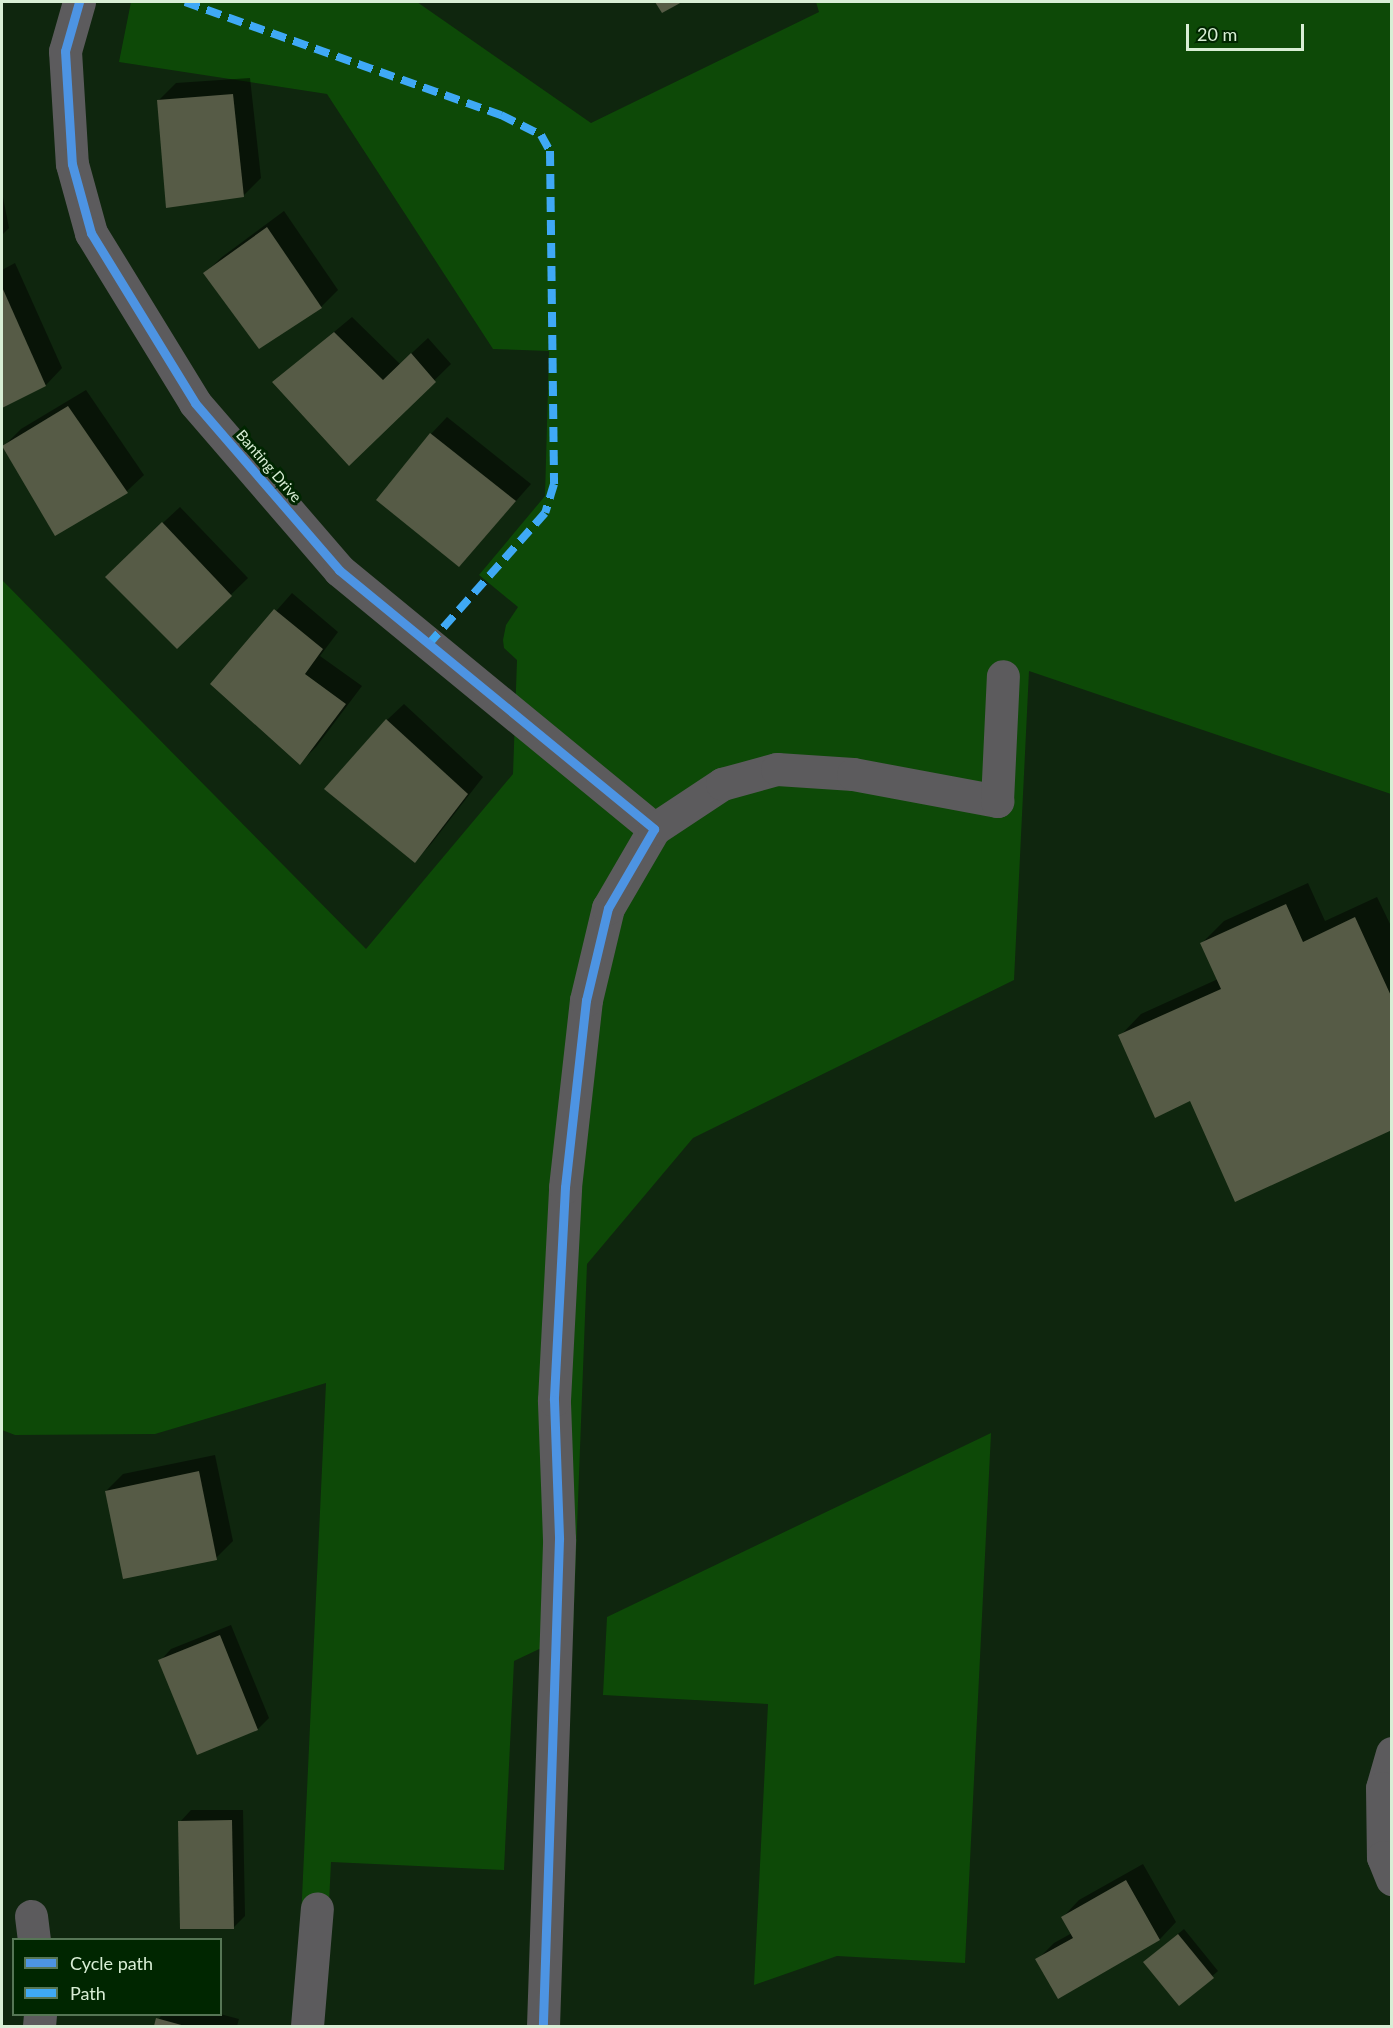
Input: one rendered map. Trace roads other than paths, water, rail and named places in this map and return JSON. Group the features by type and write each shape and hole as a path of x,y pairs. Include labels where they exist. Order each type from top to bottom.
{"street":[{"name":"Banting Drive","path":"79,2 65,51 72,164 91,233 195,403 339,570 654,829"},
{"path":"543,2026 553,1803 559,1539 554,1400 565,1187 586,1000 608,908 654,829 722,784 777,769 853,774 997,801 1003,676"},
{"path":"1392,1753 1382,1788 1383,1857 1392,1879"},
{"path":"307,2026 316,1908"}]}
